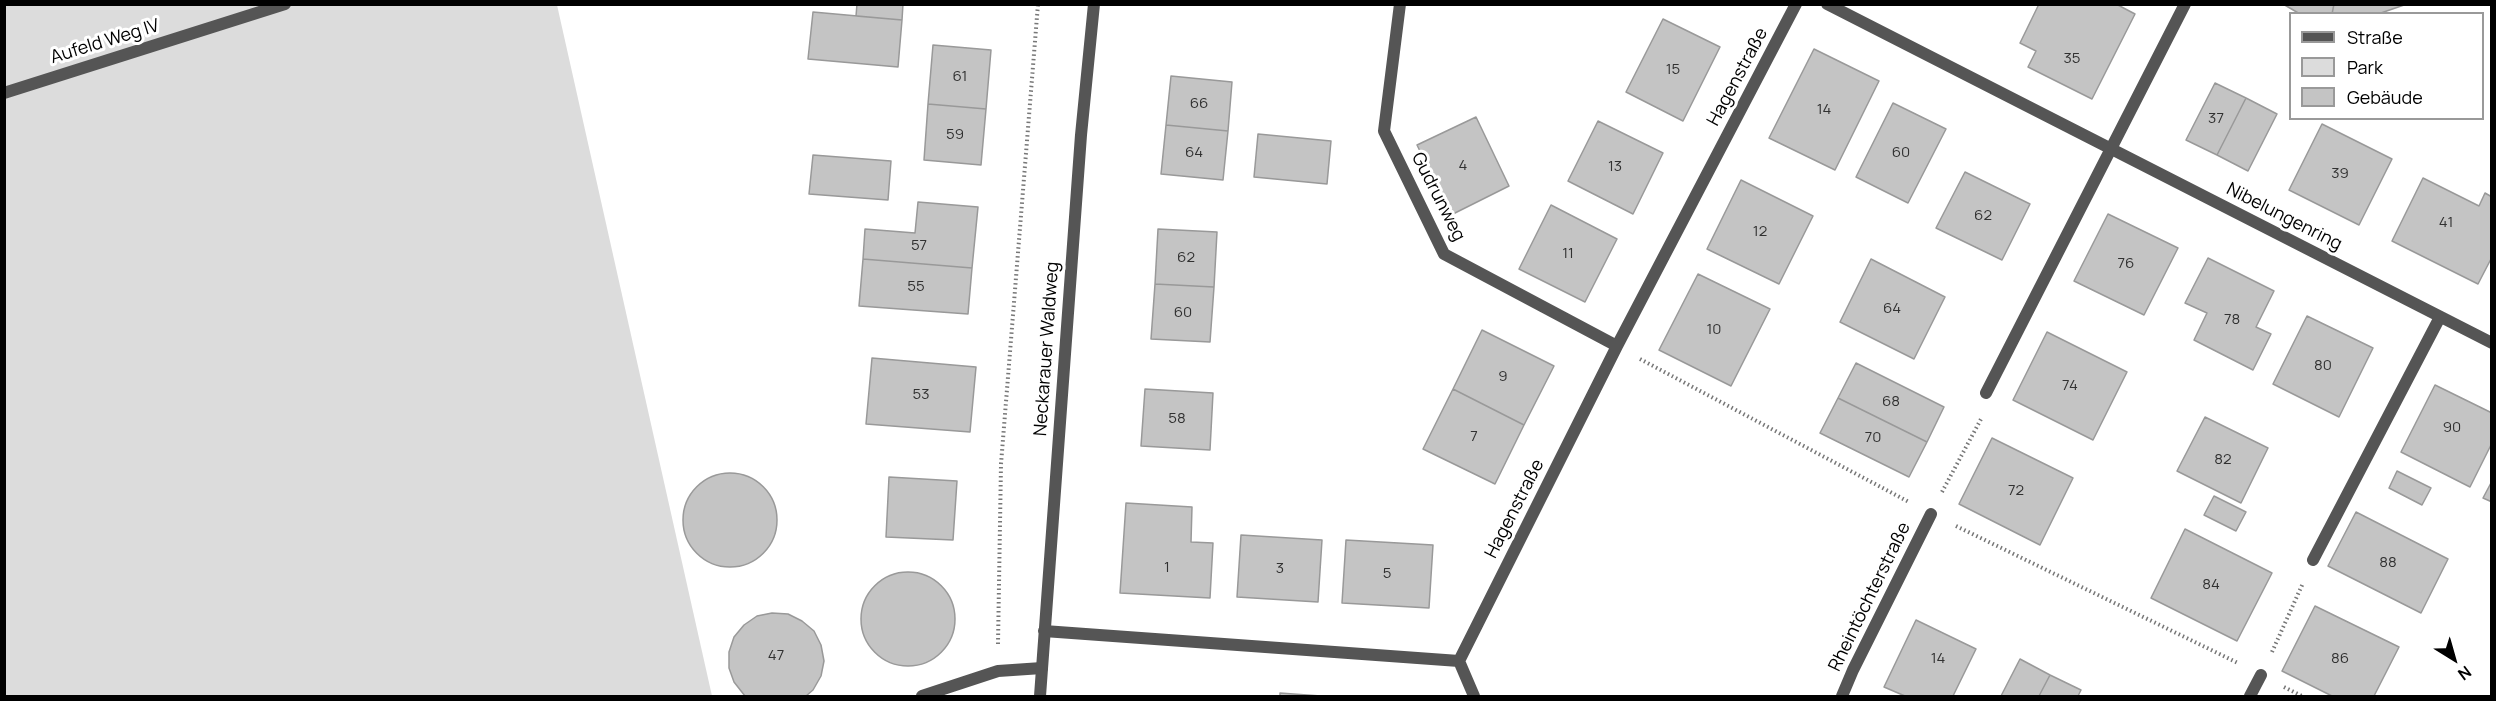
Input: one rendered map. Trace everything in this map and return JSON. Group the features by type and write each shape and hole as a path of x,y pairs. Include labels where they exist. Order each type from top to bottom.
{"street":[{"name":"Aufeld Weg IV","path":"4,93 285,4"},
{"name":"Neckarauer Waldweg","path":"1040,696 1081,135 1094,4"},
{"name":"Gudrunweg","path":"1400,4 1384,131 1444,254 1617,346"},
{"name":"Hagenstraße","path":"1459,661 1617,346 1796,4"},
{"name":"Nibelungenring","path":"1827,4 2492,343"},
{"path":"1986,393 2185,4"},
{"path":"2313,560 2440,317"},
{"name":"Rheintöchterstraße","path":"1842,696 1931,514"},
{"path":"1044,631 1459,661 1474,696"},
{"path":"922,696 998,671 1042,668"},
{"path":"2250,696 2261,675"}],"path":[{"path":"998,671 1000,464 1038,4"},
{"path":"1931,514 1982,418 1986,393"},
{"path":"2261,675 2313,560"}],"green space":[{"path":"4,5 557,5 712,696 5,696"}],"building":[{"path":"857,4 903,4 902,20 856,16"},
{"path":"2039,4 2116,4 2135,14 2092,99 2028,67 2036,51 2020,43"},
{"path":"2283,4 2334,4 2332,12 2297,12"},
{"path":"2334,4 2407,4 2384,12 2332,12"},
{"path":"813,12 902,20 898,67 808,59"},
{"path":"1663,19 1720,47 1683,121 1626,92"},
{"path":"933,45 991,50 986,109 928,104"},
{"path":"1814,49 1879,81 1835,170 1769,138"},
{"path":"1171,76 1232,82 1228,131 1166,125"},
{"path":"2215,83 2246,98 2217,155 2186,140"},
{"path":"2246,98 2277,114 2248,171 2217,155"},
{"path":"1893,103 1946,129 1908,203 1856,177"},
{"path":"928,104 986,109 981,165 924,160"},
{"path":"1476,117 1509,186 1451,215 1417,145"},
{"path":"1598,121 1663,153 1633,214 1568,181"},
{"path":"2322,124 2392,159 2359,225 2289,190"},
{"path":"1166,125 1228,131 1223,180 1161,174"},
{"path":"1258,134 1331,141 1327,184 1254,177"},
{"path":"813,155 891,161 888,200 809,194"},
{"path":"1965,172 2030,204 2002,260 1936,228"},
{"path":"2423,178 2479,206 2485,193 2492,197 2492,257 2478,284 2392,241"},
{"path":"1741,180 1813,216 1779,284 1707,249"},
{"path":"918,202 978,207 972,268 863,259 865,229 915,233"},
{"path":"1551,205 1617,239 1585,302 1519,269"},
{"path":"2108,214 2178,248 2144,315 2074,281"},
{"path":"1158,229 1217,232 1214,287 1155,284"},
{"path":"2208,258 2274,291 2256,327 2271,334 2253,370 2194,340 2207,313 2185,303"},
{"path":"863,259 972,268 968,314 859,306"},
{"path":"1871,259 1945,297 1914,359 1840,322"},
{"path":"1698,274 1770,309 1731,386 1659,350"},
{"path":"1155,284 1214,287 1210,342 1151,339"},
{"path":"2307,316 2373,348 2339,417 2273,384"},
{"path":"1482,330 1554,366 1524,425 1453,389"},
{"path":"2047,332 2127,372 2093,440 2013,400"},
{"path":"872,358 976,367 970,432 866,424"},
{"path":"1856,363 1944,407 1927,442 1838,398"},
{"path":"2435,385 2492,413 2492,443 2470,487 2401,452"},
{"path":"1145,389 1213,393 1210,450 1141,446"},
{"path":"1453,389 1524,425 1495,484 1423,449"},
{"path":"1838,398 1927,442 1909,477 1820,433"},
{"path":"2205,417 2268,448 2241,503 2177,471"},
{"path":"1992,438 2073,478 2040,545 1959,504"},
{"path":"2397,471 2431,488 2422,505 2389,488"},
{"path":"730,473 748,476 763,487 774,502 777,520 774,538 763,553 748,564 730,567 712,564 697,553 686,538 683,520 686,502 697,487 712,476"},
{"path":"889,477 957,481 953,540 886,537"},
{"path":"2492,481 2492,502 2483,498"},
{"path":"2214,496 2246,512 2236,531 2204,515"},
{"path":"1126,503 1192,507 1191,542 1213,543 1210,598 1120,593"},
{"path":"2356,512 2448,559 2421,613 2328,566"},
{"path":"2185,529 2272,573 2237,641 2151,598"},
{"path":"1241,535 1322,540 1318,602 1237,597"},
{"path":"1346,540 1433,545 1429,608 1342,603"},
{"path":"908,572 926,575 941,586 952,601 955,619 952,637 941,652 926,663 908,666 890,663 875,652 864,637 861,619 864,601 875,586 890,575"},
{"path":"2315,606 2399,647 2374,696 2332,696 2282,671"},
{"path":"772,613 788,614 802,621 814,631 821,645 824,661 821,676 813,690 806,696 745,696 734,682 729,668 729,652 734,637 744,625 757,616"},
{"path":"1916,620 1976,649 1953,696 1905,696 1884,687"},
{"path":"2020,659 2050,675 2039,696 2001,696"},
{"path":"2050,675 2081,690 2078,696 2039,696"},
{"path":"1280,693 1321,696 1280,696"}]}
